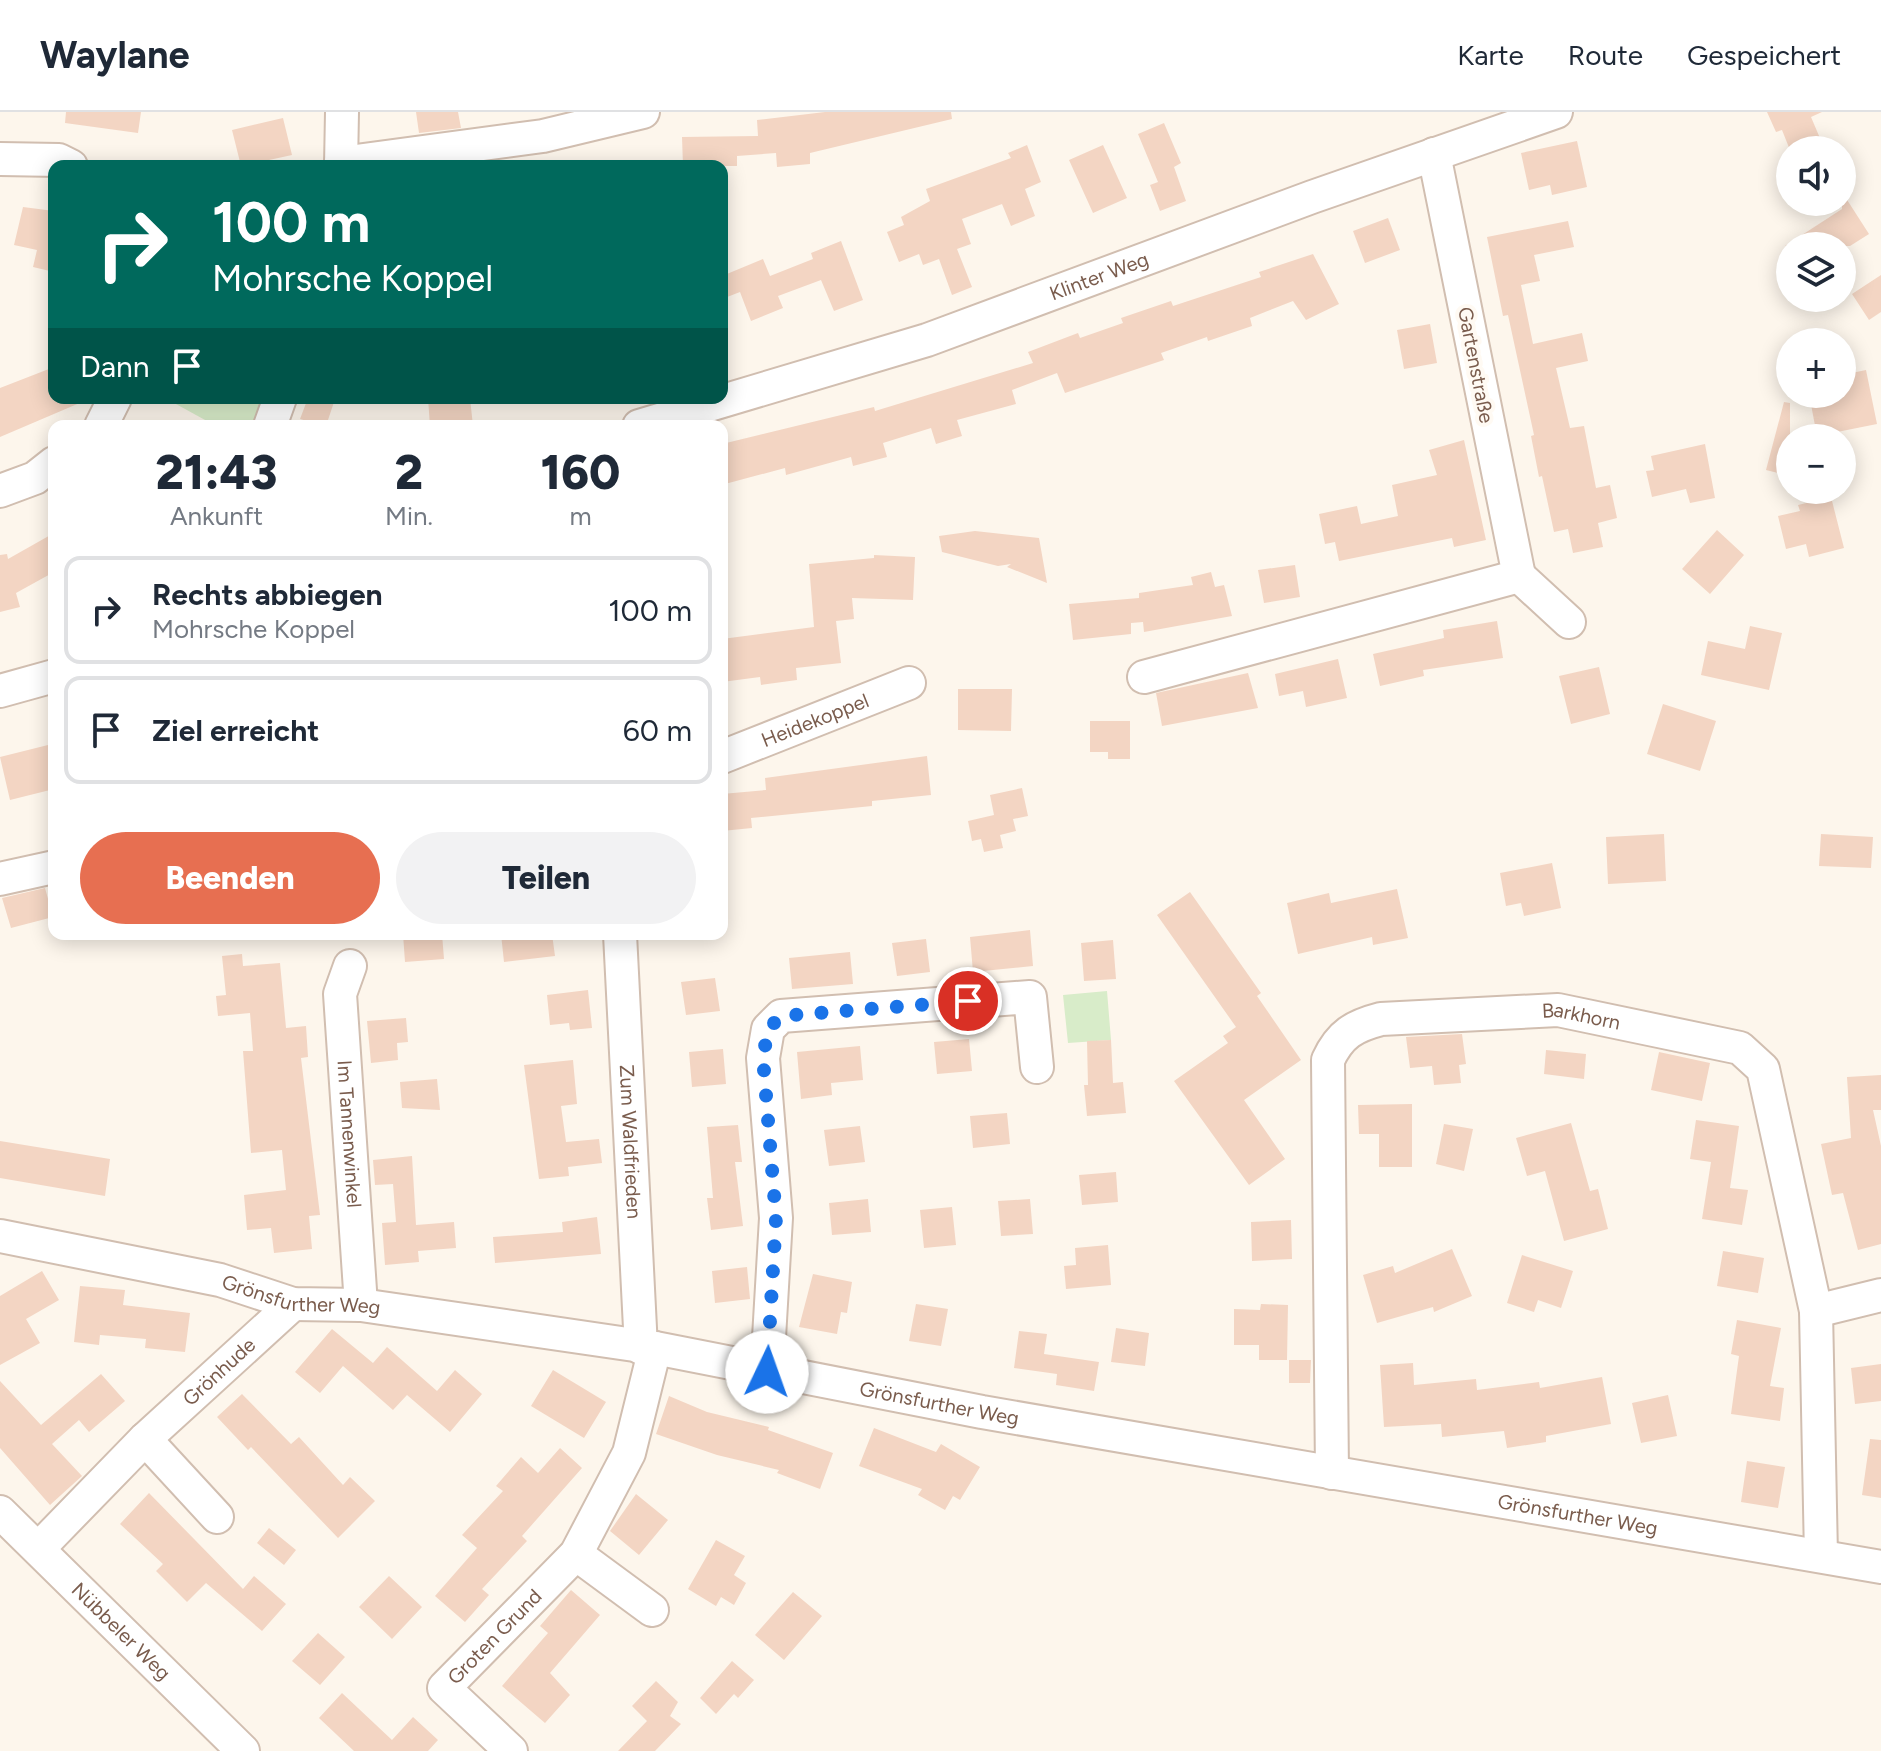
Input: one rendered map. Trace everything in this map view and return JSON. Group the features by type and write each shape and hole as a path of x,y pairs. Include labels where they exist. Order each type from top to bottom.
{"street":[{"path":"341,160 342,112"},
{"path":"370,160 543,136 643,112"},
{"name":"Klinter Weg","path":"728,399 927,340 1556,112"},
{"name":"Gartenstraße","path":"1434,154 1519,576"},
{"path":"0,159 59,160"},
{"name":"Klinter Weg","path":"659,420 713,404"},
{"path":"0,491 35,478 48,468"},
{"path":"1144,677 1519,576 1569,622"},
{"path":"0,691 48,678"},
{"name":"Heidekoppel","path":"728,755 909,683"},
{"path":"0,879 48,868"},
{"name":"Zum Waldfrieden","path":"620,940 648,1348"},
{"name":"Im Tannenwinkel","path":"350,966 340,994 361,1305"},
{"path":"767,1372 776,1218 763,1058 768,1029 781,1016 1030,997 1037,1067"},
{"name":"Barkhorn","path":"1332,1473 1328,1060 1336,1042 1354,1026 1381,1019 1558,1010 1740,1048 1763,1069 1816,1311 1821,1556"},
{"name":"Grönsfurther Weg","path":"0,1236 220,1280 293,1304 361,1305 648,1348 1332,1473 1881,1567"},
{"path":"1816,1311 1881,1295"},
{"name":"Grönhude","path":"39,1548 145,1439 293,1304"},
{"name":"Groten Grund","path":"511,1751 444,1688 576,1554 629,1453 648,1348"},
{"path":"145,1439 217,1517"},
{"name":"Nübbeler Weg","path":"0,1512 243,1751"},
{"path":"576,1554 652,1610"}],"green space":[{"path":"176,404 263,404 257,420 205,420"},
{"path":"1107,991 1111,1040 1068,1043 1063,995"}],"building":[{"path":"66,112 141,112 138,133 65,123"},
{"path":"416,112 458,112 461,128 419,133"},
{"path":"825,112 951,112 952,119 810,153 810,164 777,167 776,153 737,156 737,166 728,166 728,160 683,160 682,137 758,136 757,120"},
{"path":"1767,112 1822,112 1811,117 1819,136 1784,136 1782,130 1776,132"},
{"path":"283,118 292,155 269,160 240,160 232,130"},
{"path":"1164,123 1181,163 1174,167 1186,201 1160,211 1150,185 1158,182 1138,134"},
{"path":"1577,141 1587,187 1552,195 1550,185 1529,190 1521,153"},
{"path":"1027,145 1041,182 1025,189 1035,216 1011,226 1002,204 962,219 971,244 957,249 972,287 952,295 939,259 923,265 919,254 899,262 887,232 904,225 901,217 930,201 926,189 1011,158 1008,153"},
{"path":"1103,145 1127,198 1093,213 1069,160"},
{"path":"23,207 48,210 48,271 33,267 37,250 14,245"},
{"path":"1856,214 1869,234 1856,242 1856,232 1807,232 1831,216"},
{"path":"1388,218 1400,250 1365,263 1353,231"},
{"path":"1568,221 1574,247 1534,255 1540,281 1521,285 1533,344 1582,333 1588,361 1556,368 1570,428 1584,426 1596,488 1610,485 1617,518 1598,523 1603,547 1573,553 1568,529 1554,532 1542,476 1539,477 1531,436 1534,435 1508,315 1503,316 1487,237"},
{"path":"841,241 863,300 834,311 821,280 778,296 783,308 751,321 740,292 728,297 728,274 763,259 770,276 813,259 811,253"},
{"path":"1313,254 1339,304 1306,320 1293,301 1250,318 1252,326 1161,353 1164,360 1065,393 1057,373 1012,390 1016,404 957,420 962,436 936,444 931,428 883,443 887,457 853,466 851,457 786,475 785,468 728,483 728,443 874,407 875,411 1033,363 1028,352 1078,333 1080,338 1123,323 1121,318 1171,301 1173,306 1261,277 1259,272"},
{"path":"1881,275 1881,312 1869,320 1856,300 1856,291"},
{"path":"1430,324 1437,363 1404,369 1397,330"},
{"path":"48,369 48,404 77,404 0,437 0,388"},
{"path":"1866,370 1877,424 1856,428 1856,424 1815,424 1812,408 1856,408 1856,372"},
{"path":"306,404 333,404 328,420 300,419"},
{"path":"428,404 471,404 472,420 430,420"},
{"path":"1782,408 1790,408 1790,424 1778,424"},
{"path":"1776,432 1776,472 1766,470"},
{"path":"1464,440 1486,540 1454,547 1452,538 1339,561 1335,542 1325,544 1319,514 1357,506 1361,524 1398,516 1392,485 1437,475 1429,450"},
{"path":"1705,444 1715,498 1690,503 1686,489 1652,497 1646,471 1654,470 1651,456"},
{"path":"1833,504 1844,548 1809,557 1806,544 1786,549 1778,516 1800,511 1798,505"},
{"path":"1717,530 1744,555 1710,594 1682,569"},
{"path":"975,531 1039,538 1047,583 1007,567 1011,564 998,566 942,552 939,536"},
{"path":"48,536 48,575 16,593 20,607 0,612 0,555 7,554 8,559"},
{"path":"874,555 915,557 913,600 852,598 854,619 836,621 841,663 796,668 797,680 761,685 760,677 728,681 728,638 814,627 809,564 874,558"},
{"path":"1295,565 1300,597 1264,603 1258,570"},
{"path":"1211,572 1215,587 1224,585 1232,616 1144,632 1143,622 1131,623 1131,634 1073,640 1069,604 1139,598 1139,593 1193,585 1191,577"},
{"path":"1497,621 1503,658 1423,670 1424,676 1380,686 1373,654 1444,638 1443,630"},
{"path":"1750,626 1782,633 1769,690 1701,675 1708,641 1745,649"},
{"path":"1338,659 1347,698 1306,707 1303,691 1279,696 1275,674"},
{"path":"1599,667 1610,714 1571,724 1559,676"},
{"path":"1248,673 1258,708 1162,726 1156,693"},
{"path":"958,689 1012,689 1011,731 958,730"},
{"path":"1663,704 1716,721 1700,771 1647,754"},
{"path":"1090,721 1130,721 1130,759 1108,759 1108,752 1090,752"},
{"path":"48,745 48,790 10,800 0,757"},
{"path":"927,756 931,795 872,801 872,806 751,818 752,828 728,830 728,793 766,790 765,778"},
{"path":"1022,788 1028,816 1013,819 1016,831 1000,835 1003,848 984,852 981,839 972,841 968,821 994,815 990,795"},
{"path":"1664,834 1666,881 1608,884 1606,837"},
{"path":"1821,834 1873,837 1871,868 1819,866"},
{"path":"1552,863 1561,908 1524,916 1521,903 1506,906 1500,873"},
{"path":"45,888 48,918 11,928 2,898"},
{"path":"1397,889 1408,938 1373,945 1372,937 1298,954 1287,903 1329,893 1331,903"},
{"path":"1190,892 1261,993 1257,996 1301,1060 1244,1100 1285,1159 1249,1185 1174,1081 1228,1043 1223,1036 1236,1027 1157,915"},
{"path":"1030,930 1033,966 973,972 970,937"},
{"path":"926,939 930,972 897,976 892,943"},
{"path":"403,940 442,940 444,959 405,962"},
{"path":"502,940 553,940 555,956 504,962"},
{"path":"1113,940 1116,979 1084,981 1081,943"},
{"path":"850,952 853,984 792,989 789,958"},
{"path":"242,954 243,966 280,963 286,1028 306,1026 308,1057 301,1058 320,1215 309,1216 312,1249 274,1253 271,1228 247,1230 244,1195 286,1190 282,1150 251,1153 243,1051 253,1051 250,1013 218,1016 216,996 226,995 222,956"},
{"path":"715,978 720,1011 686,1015 681,982"},
{"path":"588,990 592,1028 570,1030 569,1023 550,1025 547,995"},
{"path":"406,1018 408,1042 397,1043 398,1060 371,1063 367,1021"},
{"path":"1462,1034 1466,1064 1459,1065 1461,1083 1434,1085 1432,1066 1410,1068 1406,1037"},
{"path":"969,1039 972,1071 937,1074 934,1042"},
{"path":"1111,1040 1113,1083 1123,1082 1126,1113 1087,1116 1084,1085 1088,1085 1087,1041"},
{"path":"860,1046 863,1080 831,1083 832,1095 801,1099 797,1052"},
{"path":"723,1049 726,1084 692,1087 689,1052"},
{"path":"1546,1050 1586,1054 1584,1079 1544,1074"},
{"path":"1659,1052 1710,1063 1702,1101 1651,1090"},
{"path":"573,1060 577,1104 561,1106 566,1142 599,1139 602,1163 568,1167 569,1176 539,1179 524,1065"},
{"path":"1881,1075 1881,1110 1873,1110 1881,1146 1881,1244 1858,1250 1843,1193 1832,1195 1821,1144 1851,1138 1847,1077"},
{"path":"437,1079 440,1110 402,1108 400,1082"},
{"path":"1412,1104 1412,1167 1379,1167 1379,1134 1359,1134 1358,1105"},
{"path":"1007,1113 1010,1144 973,1148 970,1116"},
{"path":"1696,1120 1739,1126 1730,1188 1748,1190 1742,1225 1702,1219 1711,1162 1690,1159"},
{"path":"1571,1123 1590,1191 1598,1189 1608,1229 1564,1241 1545,1171 1527,1176 1516,1138"},
{"path":"1444,1124 1473,1129 1464,1171 1436,1164"},
{"path":"738,1125 742,1162 735,1162 743,1226 711,1230 707,1198 713,1198 707,1127"},
{"path":"860,1126 865,1162 829,1166 824,1130"},
{"path":"0,1141 110,1159 105,1196 0,1178"},
{"path":"412,1156 416,1225 454,1222 456,1248 418,1251 419,1262 385,1265 382,1223 396,1222 393,1184 375,1185 373,1160"},
{"path":"1116,1172 1118,1202 1082,1205 1079,1175"},
{"path":"868,1199 871,1232 832,1235 829,1203"},
{"path":"1030,1199 1033,1234 1001,1236 998,1201"},
{"path":"952,1207 956,1245 924,1248 920,1210"},
{"path":"597,1217 601,1254 495,1263 493,1237 563,1232 562,1222"},
{"path":"1291,1220 1292,1259 1252,1261 1251,1222"},
{"path":"1108,1245 1111,1285 1066,1289 1064,1266 1076,1265 1075,1248"},
{"path":"1452,1249 1472,1296 1434,1312 1433,1307 1377,1323 1363,1275 1393,1266 1395,1273"},
{"path":"1723,1251 1764,1258 1758,1293 1717,1286"},
{"path":"1522,1255 1573,1271 1561,1308 1538,1300 1534,1312 1507,1303"},
{"path":"747,1267 750,1299 715,1303 712,1271"},
{"path":"42,1271 59,1300 26,1319 40,1343 0,1365 0,1296"},
{"path":"813,1274 852,1282 847,1313 841,1312 837,1334 799,1327"},
{"path":"80,1286 125,1290 123,1305 190,1313 185,1352 145,1348 146,1339 100,1335 99,1345 74,1342"},
{"path":"916,1304 948,1309 941,1346 909,1341"},
{"path":"1261,1304 1288,1305 1287,1360 1259,1360 1259,1345 1234,1345 1234,1309 1260,1310"},
{"path":"1737,1320 1781,1328 1770,1386 1784,1388 1780,1421 1731,1414 1739,1356 1731,1354"},
{"path":"1116,1328 1149,1333 1145,1366 1111,1362"},
{"path":"332,1329 373,1363 387,1347 437,1391 455,1370 482,1394 450,1432 407,1395 393,1410 343,1366 320,1393 295,1372"},
{"path":"1019,1331 1047,1334 1044,1354 1099,1362 1094,1391 1056,1385 1057,1374 1014,1368"},
{"path":"1289,1360 1311,1360 1310,1383 1289,1383"},
{"path":"1413,1363 1414,1385 1476,1379 1477,1390 1539,1382 1540,1388 1602,1377 1611,1424 1546,1436 1546,1442 1507,1448 1504,1431 1442,1437 1441,1424 1384,1427 1380,1365"},
{"path":"1881,1364 1881,1401 1855,1404 1851,1368"},
{"path":"553,1370 606,1402 584,1438 531,1406"},
{"path":"101,1374 125,1401 89,1432 79,1420 52,1444 82,1476 50,1505 0,1448 0,1381 41,1425"},
{"path":"242,1394 291,1444 299,1437 343,1485 350,1477 375,1501 338,1538 251,1447 248,1450 217,1417"},
{"path":"1668,1395 1677,1436 1641,1443 1632,1403"},
{"path":"669,1396 707,1412 769,1427 768,1430 833,1453 820,1489 777,1473 779,1470 717,1455 656,1434"},
{"path":"874,1428 936,1452 941,1444 980,1467 960,1500 953,1496 945,1510 918,1495 922,1489 859,1466"},
{"path":"1870,1439 1881,1440 1881,1498 1862,1495"},
{"path":"560,1448 582,1468 522,1536 527,1541 482,1589 489,1595 465,1622 435,1596 477,1548 462,1535 503,1491 496,1486 521,1457 538,1473"},
{"path":"1747,1461 1785,1467 1778,1508 1741,1502"},
{"path":"149,1493 243,1589 254,1576 286,1604 262,1631 206,1583 187,1602 156,1571 163,1564 120,1524"},
{"path":"636,1494 668,1520 639,1555 610,1531"},
{"path":"269,1528 296,1550 284,1565 257,1543"},
{"path":"716,1540 745,1556 734,1575 746,1583 734,1605 721,1597 716,1606 688,1589"},
{"path":"389,1576 422,1607 392,1639 359,1607"},
{"path":"571,1590 600,1615 550,1673 570,1695 545,1723 502,1686 548,1633 540,1626"},
{"path":"793,1592 822,1616 784,1660 755,1635"},
{"path":"318,1633 345,1657 320,1685 292,1661"},
{"path":"732,1661 754,1680 738,1698 734,1694 716,1714 700,1698"},
{"path":"656,1681 678,1702 670,1716 681,1724 655,1751 618,1751 647,1721 632,1706"},
{"path":"342,1693 392,1740 413,1717 438,1740 428,1751 354,1751 319,1718"}],"route":[{"path":"767,1372 776,1218 763,1058 768,1029 781,1016 968,1001"}]}
